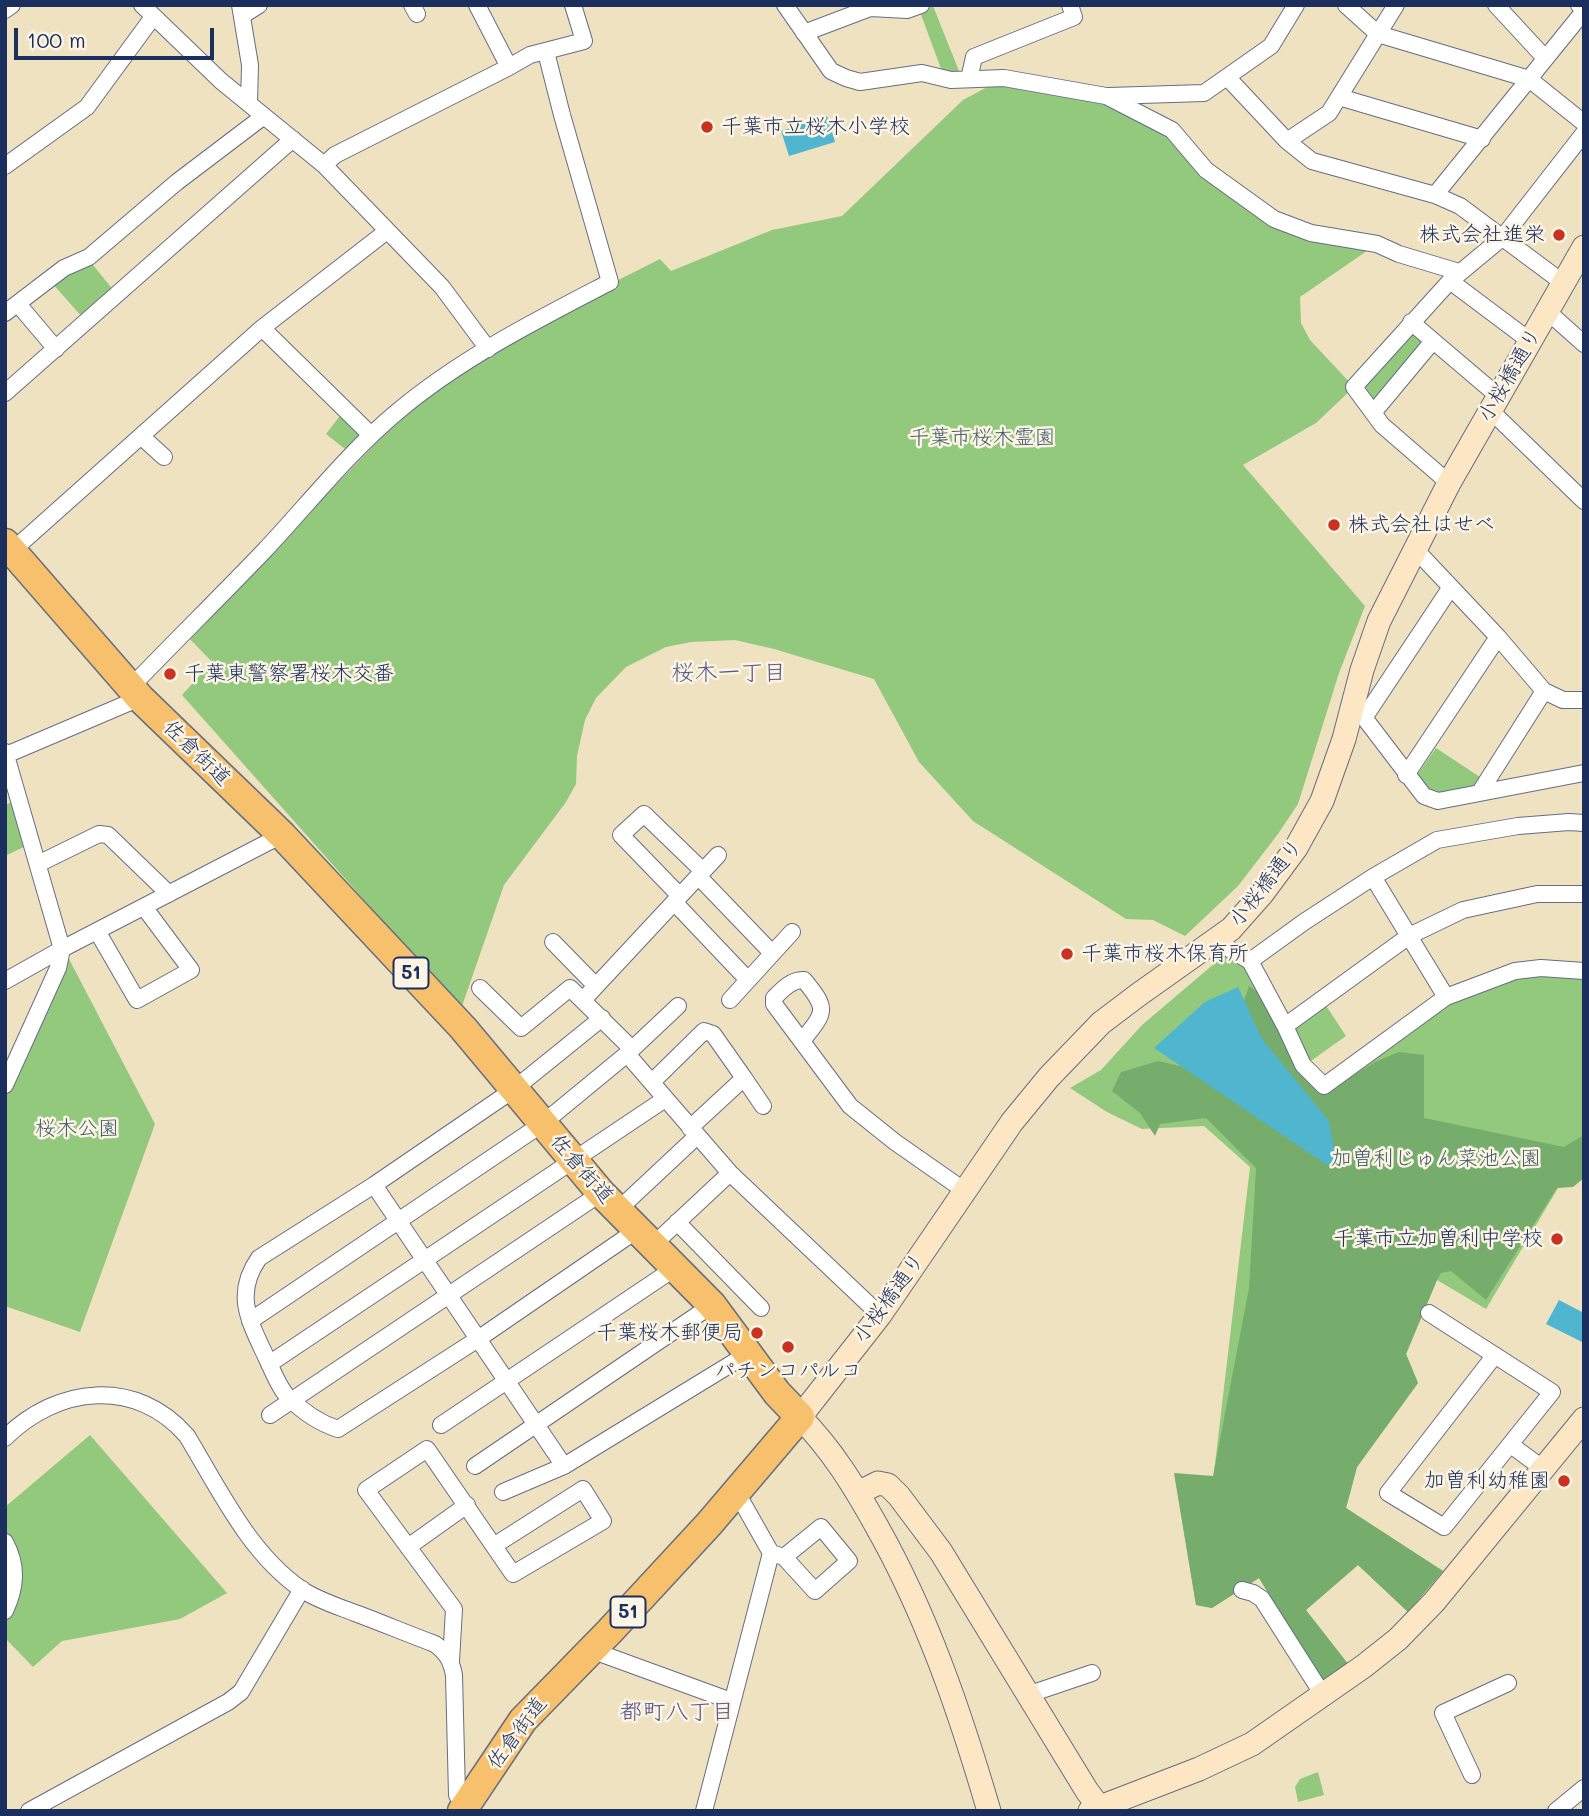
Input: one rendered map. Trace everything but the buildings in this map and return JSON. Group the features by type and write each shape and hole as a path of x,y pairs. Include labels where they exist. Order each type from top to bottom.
{"highway":[{"name":"佐倉街道","path":"9,547 136,692 282,835 463,1028 573,1160 627,1220 712,1305 777,1394 800,1417 737,1493 523,1720 463,1809"}],"street":[{"path":"5,10 12,5"},
{"path":"249,103 250,65 241,10 259,5"},
{"path":"477,5 509,67"},
{"path":"324,165 335,155 530,55 584,41 573,5"},
{"path":"785,5 831,71 860,82 922,73 951,80 1004,78 1106,96 1204,93 1272,46 1296,5"},
{"path":"804,33 870,8 907,10 921,5"},
{"path":"969,79 974,57 1074,17 1070,5"},
{"path":"1346,5 1378,34 1529,79 1584,123"},
{"path":"1287,141 1329,113 1396,5"},
{"path":"1496,5 1545,58"},
{"path":"1435,195 1584,11 1578,5"},
{"path":"5,166 87,107 148,11 221,81 324,165 442,287 488,349"},
{"path":"5,1085 58,968 62,949 6,754 136,692 334,471 399,410 444,376 488,349 549,313 610,282 546,52"},
{"path":"1227,77 1287,141 1312,161 1435,195 1460,206 1562,282"},
{"path":"1106,96 1172,130 1206,170 1274,219 1311,233 1377,244 1455,276 1530,341"},
{"path":"1339,97 1482,139"},
{"path":"56,349 12,308 64,268 89,257 177,182 264,116"},
{"path":"1449,483 1382,425 1354,387 1455,276 1503,237 1584,133"},
{"path":"5,393 293,139"},
{"path":"9,547 142,437 262,328 387,230"},
{"name":"小桜橋通り","path":"800,1417 880,1315 1012,1122 1049,1077 1101,1024 1231,929 1262,894 1296,848 1322,801 1344,739 1359,710 1379,621 1449,483 1584,247"},
{"path":"1547,311 1584,344"},
{"path":"1411,322 1494,403 1584,500"},
{"path":"262,328 371,435"},
{"path":"1373,413 1433,341"},
{"path":"142,437 164,457"},
{"path":"1414,548 1498,637 1544,691 1563,700 1584,700"},
{"path":"1451,587 1359,710 1424,796 1438,801 1584,773"},
{"path":"1406,775 1498,637"},
{"path":"1480,792 1544,691"},
{"path":"748,980 621,835 644,814 772,953"},
{"path":"1250,961 1373,877 1437,840 1518,826 1584,823"},
{"path":"38,864 99,834 108,835 169,894"},
{"path":"5,981 282,835"},
{"path":"583,1000 718,855"},
{"path":"1373,877 1446,998"},
{"path":"1285,1026 1409,936 1463,910 1537,894 1584,894"},
{"path":"97,931 137,1000 191,970 144,907"},
{"path":"730,1000 792,932"},
{"path":"1216,941 1250,961 1303,1065 1324,1086 1446,998 1515,971 1541,968 1584,971"},
{"path":"553,942 596,986"},
{"path":"480,988 521,1028 569,988 602,1018 665,1099 730,1173 880,1315"},
{"path":"250,1321 542,1124 630,1051 678,1006"},
{"path":"602,1018 513,1090 374,1185 259,1258 248,1274 246,1285 250,1321 286,1396 321,1423 338,1429 478,1339 627,1220 693,1132 744,1078"},
{"path":"652,1082 704,1031 708,1031 713,1034 762,1106"},
{"path":"802,1041 850,1105 895,1142 965,1191"},
{"path":"269,1364 665,1099"},
{"path":"677,1222 730,1173"},
{"path":"374,1185 564,1466"},
{"path":"270,1415 449,1297 627,1220 677,1222 761,1308"},
{"path":"442,1425 675,1268"},
{"path":"475,1466 712,1305"},
{"path":"1429,1312 1552,1392 1444,1527 1388,1493 1495,1355"},
{"path":"503,1492 564,1466 749,1353"},
{"path":"5,1438 29,1417 90,1396 119,1395 152,1406 177,1424 187,1436 253,1542 268,1560 302,1589 324,1601 435,1644 445,1651 451,1661"},
{"path":"800,1417 834,1454 903,1576 940,1660 989,1811"},
{"path":"858,1493 878,1483 888,1485 942,1552 1097,1810 1199,1769 1252,1744 1398,1639 1471,1558 1584,1419"},
{"path":"1511,1445 1542,1468"},
{"path":"463,1809 457,1795 454,1675 451,1661 454,1609 366,1490 427,1449 513,1574 603,1521 583,1489 495,1545"},
{"path":"704,1811 731,1701 778,1555 737,1493"},
{"path":"408,1547 467,1505"},
{"path":"5,1542 12,1555 15,1577 5,1611"},
{"path":"29,1811 228,1702 241,1692 302,1589"},
{"path":"1242,1590 1253,1593 1262,1600 1323,1695"},
{"path":"591,1650 731,1701"},
{"path":"1027,1695 1092,1673"},
{"path":"1472,1775 1443,1713 1508,1683"},
{"path":"1556,1811 1584,1788"}],"green space":[{"path":"933,6 961,76 943,74 920,12"},
{"name":"千葉市桜木霊園","path":"1004,78 1106,96 1145,117 1274,219 1377,244 1300,297 1301,323 1310,340 1354,387 1316,423 1243,465 1365,606 1339,673 1298,804 1238,886 1185,936 1153,920 1126,919 973,821 919,762 874,679 735,640 691,642 666,647 626,667 596,698 585,720 577,756 576,784 566,802 504,885 461,1009 182,695 212,662 189,638 396,422 428,393 551,314 660,259 671,271 772,230 842,216 963,100"},
{"path":"89,260 114,291 83,318 51,282"},
{"path":"1407,331 1421,338 1422,344 1378,399 1372,401 1362,384"},
{"path":"342,413 361,431 361,438 350,453 326,434"},
{"path":"1436,748 1483,779 1475,790 1438,797 1427,790 1417,775"},
{"path":"14,801 28,845 5,856 5,805"},
{"name":"加曽利じゅん菜池公園","path":"1228,952 1247,963 1325,1093 1445,1006 1495,984 1535,976 1584,974 1584,1158 1573,1163 1486,1309 1437,1280 1406,1354 1418,1383 1357,1467 1346,1508 1443,1571 1408,1612 1358,1565 1306,1610 1322,1682 1259,1578 1212,1608 1196,1605 1175,1478 1213,1481 1250,1167 1204,1126 1142,1129 1107,1112 1070,1088 1101,1070 1142,1025"},
{"name":"桜木公園","path":"69,959 155,1124 80,1332 5,1306 5,1096 63,962"},
{"name":"加曽利じゅん菜池公園","path":"1249,986 1261,994 1325,1093 1375,1062 1399,1052 1424,1055 1424,1118 1564,1147 1584,1135 1584,1178 1573,1187 1557,1188 1486,1300 1451,1271 1441,1273 1437,1280 1406,1354 1418,1383 1357,1467 1346,1508 1443,1571 1408,1612 1358,1565 1306,1610 1349,1665 1322,1682 1259,1578 1212,1608 1196,1605 1174,1473 1213,1476 1249,1288 1256,1168 1206,1118 1160,1124 1155,1136 1140,1113 1112,1091 1121,1072 1158,1061 1197,1070 1274,1072 1242,1006"},
{"path":"1325,1004 1346,1036 1308,1063 1297,1039 1296,1027"},
{"path":"90,1435 227,1593 180,1619 62,1641 33,1667 5,1638 13,1543 5,1530 5,1507"},
{"path":"1318,1772 1324,1795 1298,1802 1295,1787 1300,1779"}],"water":[{"path":"827,116 835,142 789,156 781,131"},
{"path":"1238,987 1262,1039 1329,1121 1336,1161 1327,1165 1154,1048 1205,1002"},
{"path":"1559,1300 1584,1313 1584,1343 1546,1324"}],"place":[{"name":"千葉市立桜木小学校","path":"707,127"},
{"name":"株式会社進栄","path":"1559,235"},
{"name":"株式会社はせべ","path":"1334,525"},
{"name":"千葉東警察署桜木交番","path":"170,674"},
{"name":"千葉市桜木保育所","path":"1067,954"},
{"name":"千葉市立加曽利中学校","path":"1557,1239"},
{"name":"千葉桜木郵便局","path":"757,1333"},
{"name":"パチンコパルコ","path":"788,1347"},
{"name":"加曽利幼稚園","path":"1564,1481"}],"district":[{"name":"桜木一丁目","path":"729,673"},
{"name":"都町八丁目","path":"677,1712"}]}
